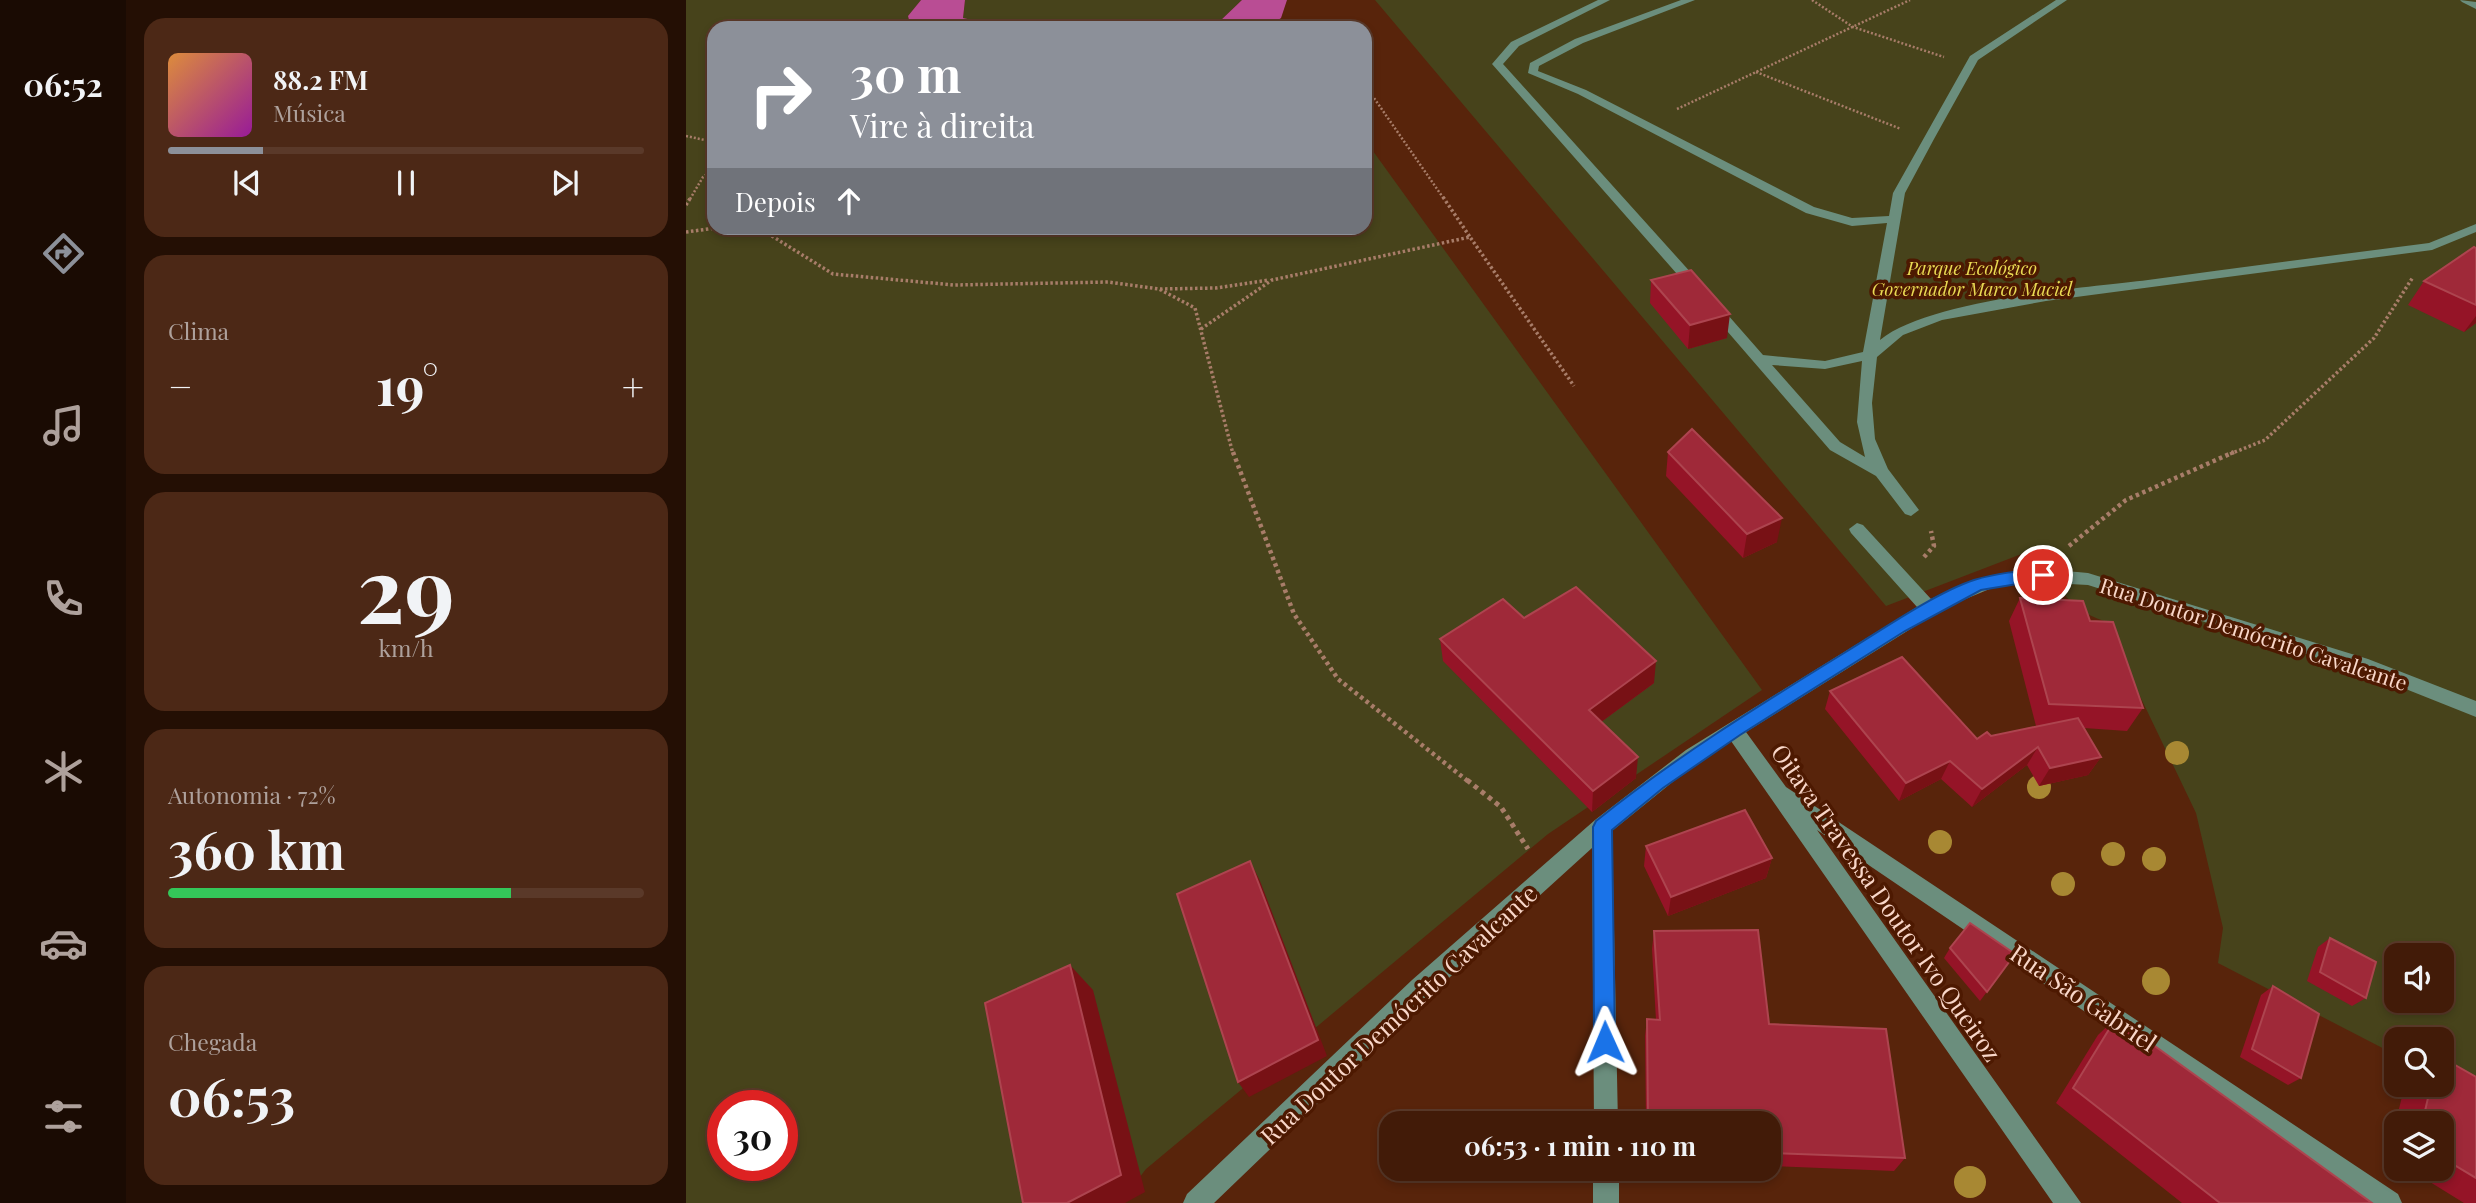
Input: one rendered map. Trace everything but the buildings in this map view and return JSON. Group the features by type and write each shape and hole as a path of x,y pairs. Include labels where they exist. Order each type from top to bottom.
{"street":[{"path":"1605,0 1515,44 1497,64 1835,446 1878,471"},
{"path":"1690,0 1579,41 1534,65 1533,73 1582,92 1810,210 1852,222 1894,219"},
{"path":"1911,510 1878,471 1865,444 1865,384 1899,193 1974,58 2062,0"},
{"path":"2465,0 2476,6"},
{"path":"1759,359 1825,365 1870,355 1898,332 1938,317 2046,298 2432,246 2476,228"},
{"path":"1857,529 1930,610"},
{"name":"Rua Doutor Demócrito Cavalcante","path":"1734,730 1930,610 1976,586 2003,578 2043,575 2088,579 2152,597 2368,667 2476,709"},
{"path":"1606,1111 1602,827 1657,782 1734,730"},
{"name":"Oitava Travessa Doutor Ivo Queiroz","path":"1734,730 2068,1203"},
{"name":"Rua São Gabriel","path":"1778,793 2389,1203"},
{"name":"Rua Doutor Demócrito Cavalcante","path":"1196,1203 1481,933 1602,827"},
{"path":"1606,1181 1606,1203"}],"path":[{"path":"1812,0 1853,27 1969,65"},
{"path":"1645,125 1910,0"},
{"path":"1756,72 1927,139"},
{"path":"1372,95 1574,386"},
{"path":"686,136 707,140"},
{"path":"686,205 707,174"},
{"path":"686,232 707,229"},
{"path":"770,235 833,274 954,285 1108,282 1159,289 1216,288 1272,280 1470,237"},
{"path":"2043,575 2074,540 2126,500 2184,472 2265,440 2374,338 2432,246"},
{"path":"1201,328 1272,280"},
{"path":"1159,289 1195,308 1239,475 1294,614 1338,679 1501,807 1546,876"},
{"path":"1898,575 1914,568 1934,546 1931,531 1911,510"}],"green space":[{"path":"686,0 921,0 908,16 909,21 707,21 707,235 1372,235 1372,150 1762,690 1548,834 1146,1169 1120,1203 686,1203"},
{"path":"965,0 1242,0 1220,21 977,21 963,18"},
{"name":"Parque Ecológico Governador Marco Maciel","path":"1375,0 2476,0 2476,1096 2454,1085 2454,1027 2384,1027 2384,1049 2218,963 2223,928 2196,813 2104,621 2091,616 2070,601 2032,550 1886,606"}],"shaded area":[{"path":"921,0 965,0 963,18 977,21 909,21 908,16"},
{"path":"1242,0 1287,0 1281,18 1277,21 1220,21"}],"route":[{"path":"1605,1042 1602,827 1657,782 1899,626 1976,586 2003,578 2043,575"}]}
